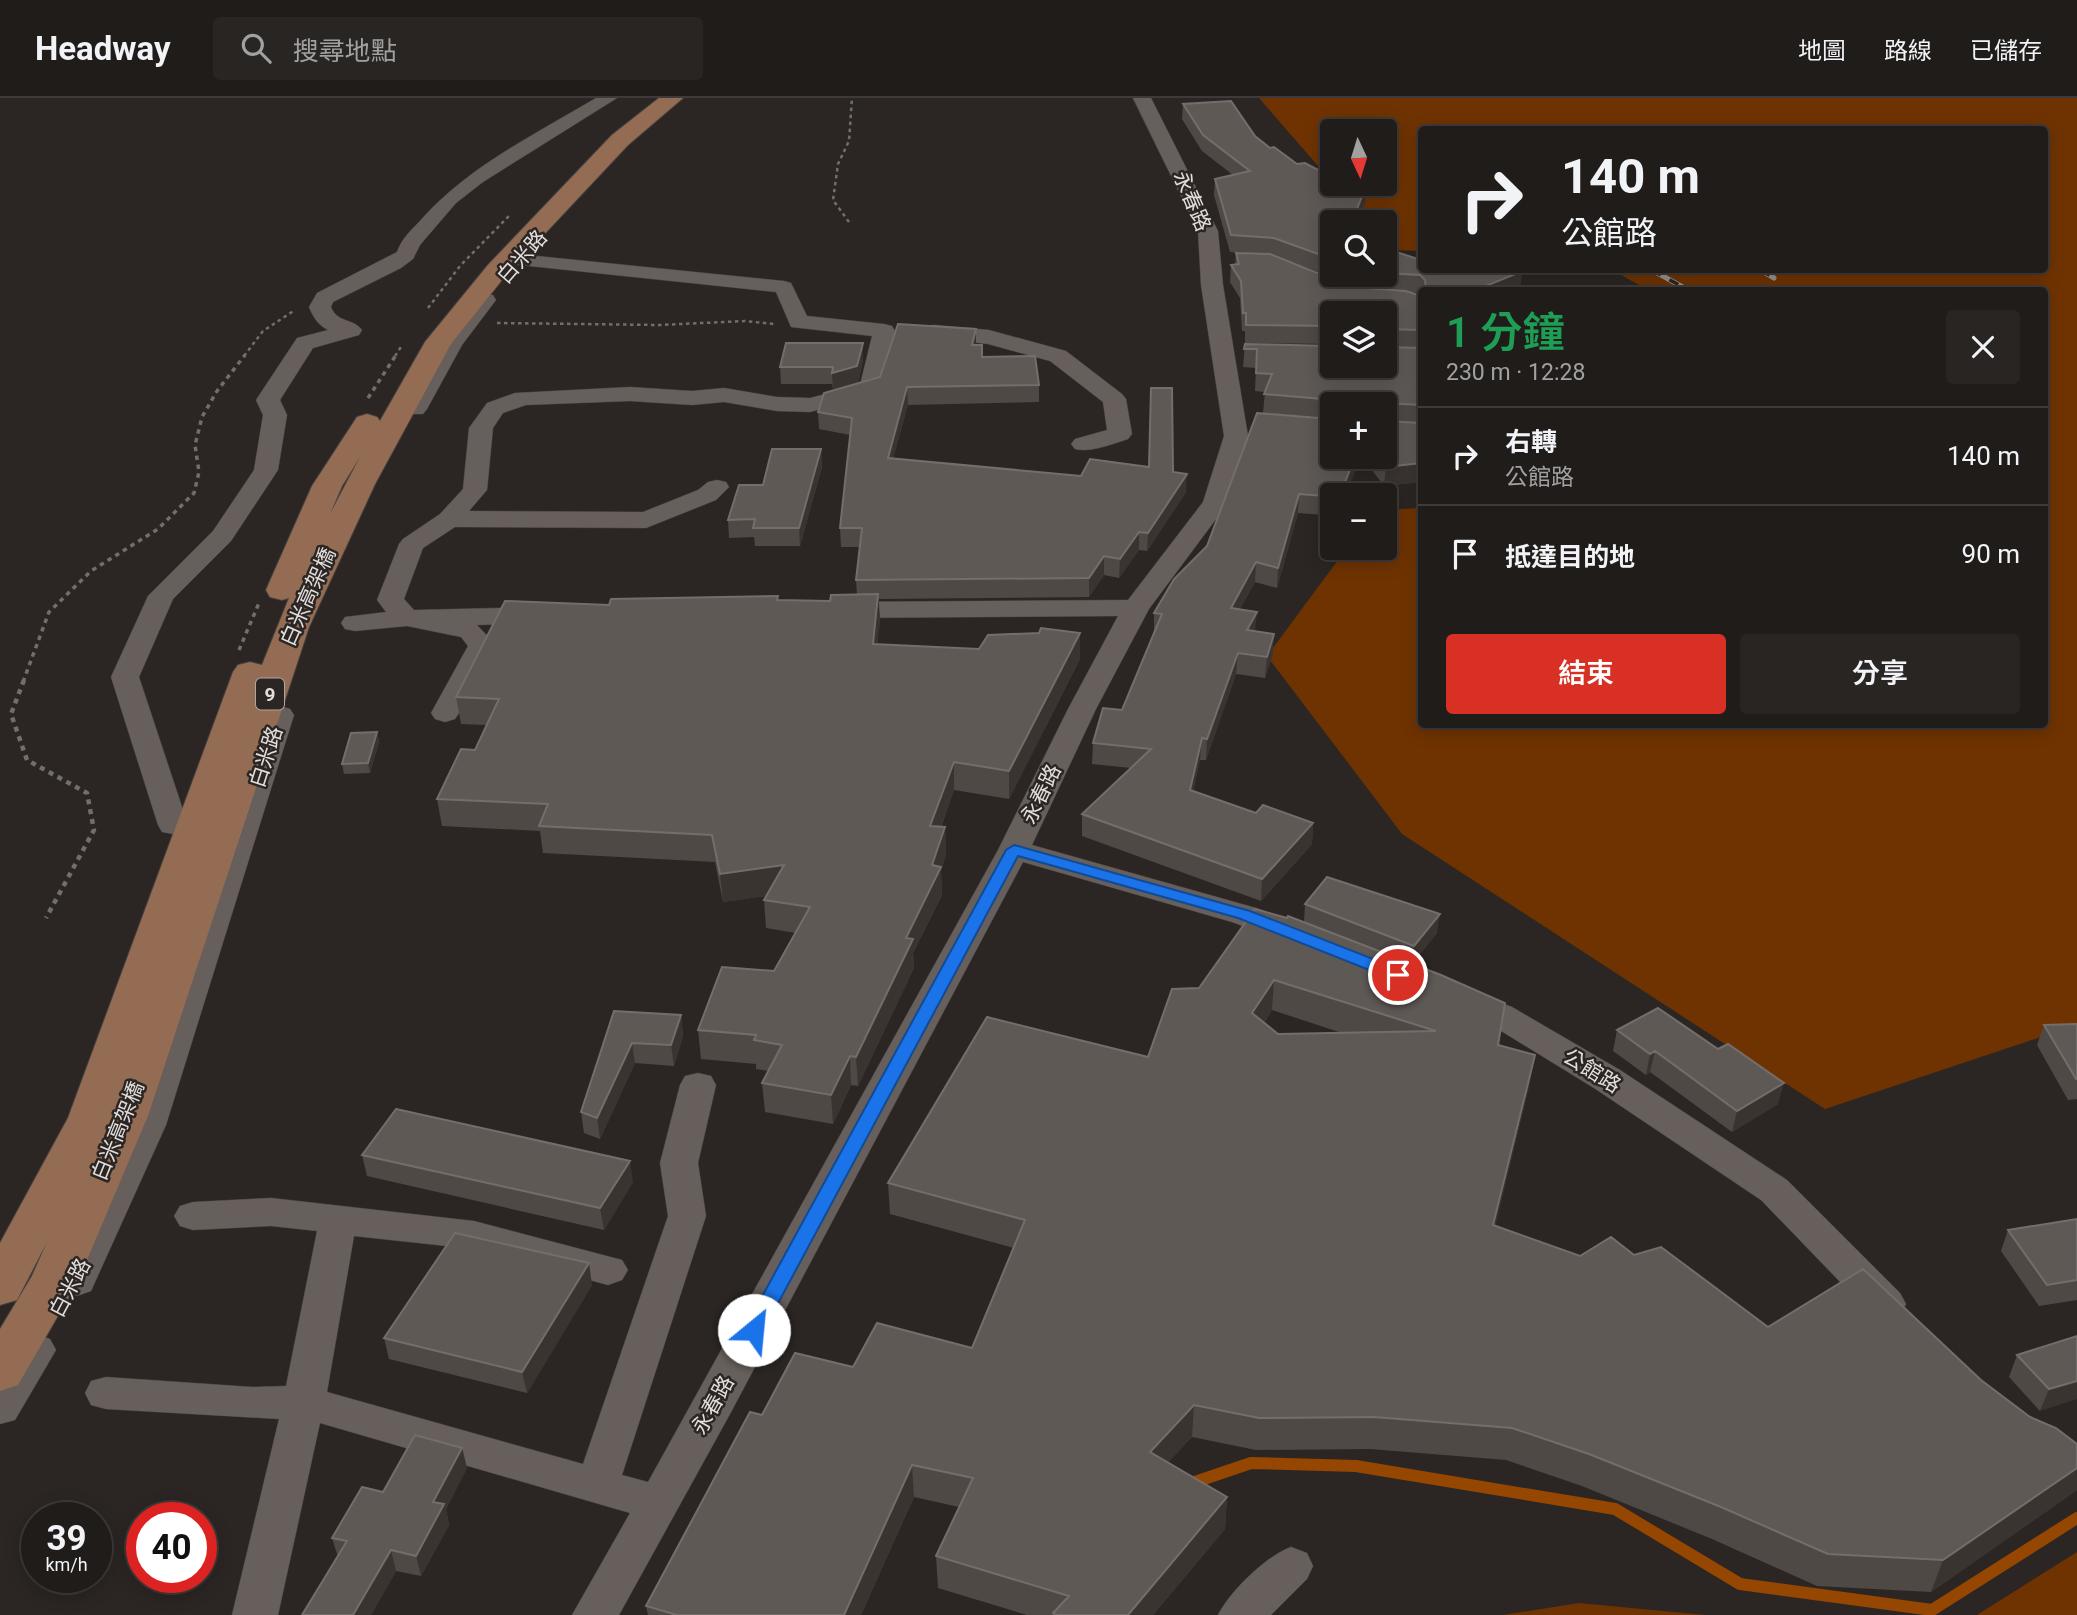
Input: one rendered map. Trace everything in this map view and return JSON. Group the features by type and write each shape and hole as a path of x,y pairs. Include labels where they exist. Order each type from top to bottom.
{"main road":[{"name":"白米高架橋","path":"0,1287 90,1118 265,628 327,486 418,340 470,267 546,190 648,98"},
{"name":"白米高架橋","path":"0,1371 54,1281 126,1116 292,627 360,484 439,342 497,270 620,140 672,98"}],"street":[{"path":"173,825 125,677 161,596 222,536 266,470 275,415 268,400 305,343 351,330 331,324 323,316 320,307 325,298 394,264 406,255 419,232 464,186 608,98"},
{"name":"白米路","path":"0,1408 75,1283 148,1125 308,626 372,485 452,342 517,260 628,140 678,98"},
{"name":"永春路","path":"595,1615 1014,850 1082,709 1136,608 1215,503 1236,436 1224,352 1222,260 1185,180 1142,98"},
{"path":"653,274 671,252"},
{"path":"517,260 784,287 799,322 884,331 989,337 1058,356 1114,400 1120,434 1083,444"},
{"path":"445,713 482,645 470,631 407,618 390,600 412,544 449,519 475,490 481,428 495,408 523,398 602,394 692,398 724,396 777,404 810,405 870,389 884,331"},
{"path":"1224,352 1251,353"},
{"path":"1234,420 1259,422"},
{"path":"449,519 646,520 707,495 717,487"},
{"path":"807,610 1136,608"},
{"path":"355,623 407,618 572,615"},
{"path":"1014,850 1244,915 1321,945"},
{"name":"公館路","path":"1436,990 1500,1015 1606,1079 1774,1189 1910,1327"},
{"path":"597,1486 687,1216 679,1163 698,1085"},
{"path":"193,1216 271,1212 474,1235 608,1270"},
{"path":"255,1615 304,1402 338,1220"},
{"path":"106,1393 252,1403 304,1402 658,1503"},
{"path":"1241,1615 1291,1566"}],"path":[{"path":"849,222 833,200 838,164 849,141 852,98"},
{"path":"46,918 94,830 87,793 27,760 11,714 49,611 91,571 158,529 194,493 198,472 195,445 202,417 217,391 263,331 294,310 320,307"},
{"path":"489,323 660,325 745,321 775,324"}],"shaded area":[{"path":"1259,98 2077,98 2077,1025 1825,1109 1402,834 1267,656 1338,560 1397,560 1397,509 1418,508 1418,728 2048,728 2048,287 1643,287 1617,273 2048,273 2048,126 1418,126 1418,251 1397,250 1397,210 1357,210 1344,196 1397,196 1397,119 1320,119 1320,168"},
{"path":"2077,1552 2077,1615 1977,1615"},
{"path":"1579,1603 1705,1615 1503,1615"}],"building":[{"path":"1231,101 1255,136 1270,148 1274,147 1297,164 1305,163 1320,171 1320,196 1362,196 1357,210 1320,210 1320,255 1274,238 1231,235 1215,179 1250,171 1203,135 1183,104"},
{"path":"1397,252 1418,259 1418,273 1518,273 1483,287 1426,287 1425,280 1420,275 1397,274"},
{"path":"1236,253 1270,254 1320,274 1320,287 1406,291 1418,295 1418,330 1397,329 1397,301 1320,301 1320,326 1246,325 1241,281 1231,265 1239,264"},
{"path":"898,324 976,329 972,345 982,345 982,357 1035,356 1039,385 907,387 888,458 1081,476 1090,459 1149,467 1151,388 1172,388 1173,472 1187,474 1148,533 1139,532 1120,559 1104,556 1089,578 856,580 862,528 840,528 852,418 818,412 824,393 880,377"},
{"path":"786,343 863,343 857,366 832,373 833,367 780,367"},
{"path":"1245,344 1320,346 1320,378 1397,378 1397,347 1418,348 1418,405 1397,404 1397,392 1320,392 1320,399 1264,394 1272,374 1256,373 1257,349 1244,349"},
{"path":"1257,413 1320,418 1320,469 1350,469 1345,483 1320,483 1320,496 1299,494 1278,568 1256,562 1231,608 1257,612 1247,630 1274,634 1267,657 1238,653 1207,739 1202,738 1190,790 1256,813 1263,805 1313,823 1262,879 1082,814 1151,749 1093,743 1103,708 1122,710 1162,614 1154,613 1174,579 1207,546"},
{"path":"1397,422 1418,423 1418,463 1397,466"},
{"path":"772,449 821,449 799,528 753,528 755,519 728,520 739,485 763,485"},
{"path":"878,594 873,644 979,649 988,635 1039,633 1041,628 1080,633 1009,771 954,762 930,826 945,827 932,865 941,867 906,938 913,939 856,1057 850,1056 831,1095 762,1083 782,1045 754,1040 756,1035 698,1030 722,967 774,971 810,907 764,900 784,865 720,874 712,835 539,826 548,804 437,799 461,749 475,750 499,699 456,697 505,601 609,605 611,599 778,596 777,600 830,601 831,595"},
{"path":"377,732 368,763 342,764 351,733"},
{"path":"1327,877 1440,914 1414,946 1305,904"},
{"path":"1255,909 1287,918 1288,916 1441,975 1505,1003 1498,1045 1535,1055 1493,1225 1580,1256 1611,1237 1634,1255 1661,1247 1768,1327 1863,1269 1981,1380 2030,1417 2056,1428 2077,1444 2077,1468 1943,1560 1828,1554 1589,1454 1512,1428 1374,1417 1259,1418 1194,1405 1150,1452 1227,1497 1128,1615 1056,1615 1053,1613 1069,1596 936,1556 973,1478 912,1465 844,1615 677,1615 646,1606 750,1412 762,1415 795,1353 853,1367 877,1323 972,1348 1025,1220 888,1183 987,1017 1148,1057 1172,989 1199,988","holes":["1274,980 1436,1031 1278,1034 1252,1013"]},
{"path":"1658,1008 1718,1049 1728,1044 1784,1083 1737,1111 1655,1051 1650,1054 1617,1030"},
{"path":"614,1011 681,1015 671,1045 632,1043 597,1118 581,1112"},
{"path":"2077,1024 2077,1078 2076,1079 2044,1025"},
{"path":"396,1109 630,1161 600,1208 362,1155"},
{"path":"2077,1219 2077,1280 2047,1285 2008,1230"},
{"path":"455,1233 589,1263 522,1372 384,1338"},
{"path":"2077,1336 2077,1381 2049,1389 2017,1355"},
{"path":"415,1435 462,1448 433,1502 444,1504 416,1556 391,1550 353,1615 302,1615 347,1541 332,1538 362,1487 383,1492"}],"waterway":[{"path":"1189,1484 1251,1463 1356,1466 1615,1509 1740,1584 1932,1610 2077,1518"}],"railway":[{"path":"1657,273 1683,287"},
{"path":"1766,273 1774,278"}],"route":[{"path":"754,1330 1014,850 1244,915 1398,975"}]}
